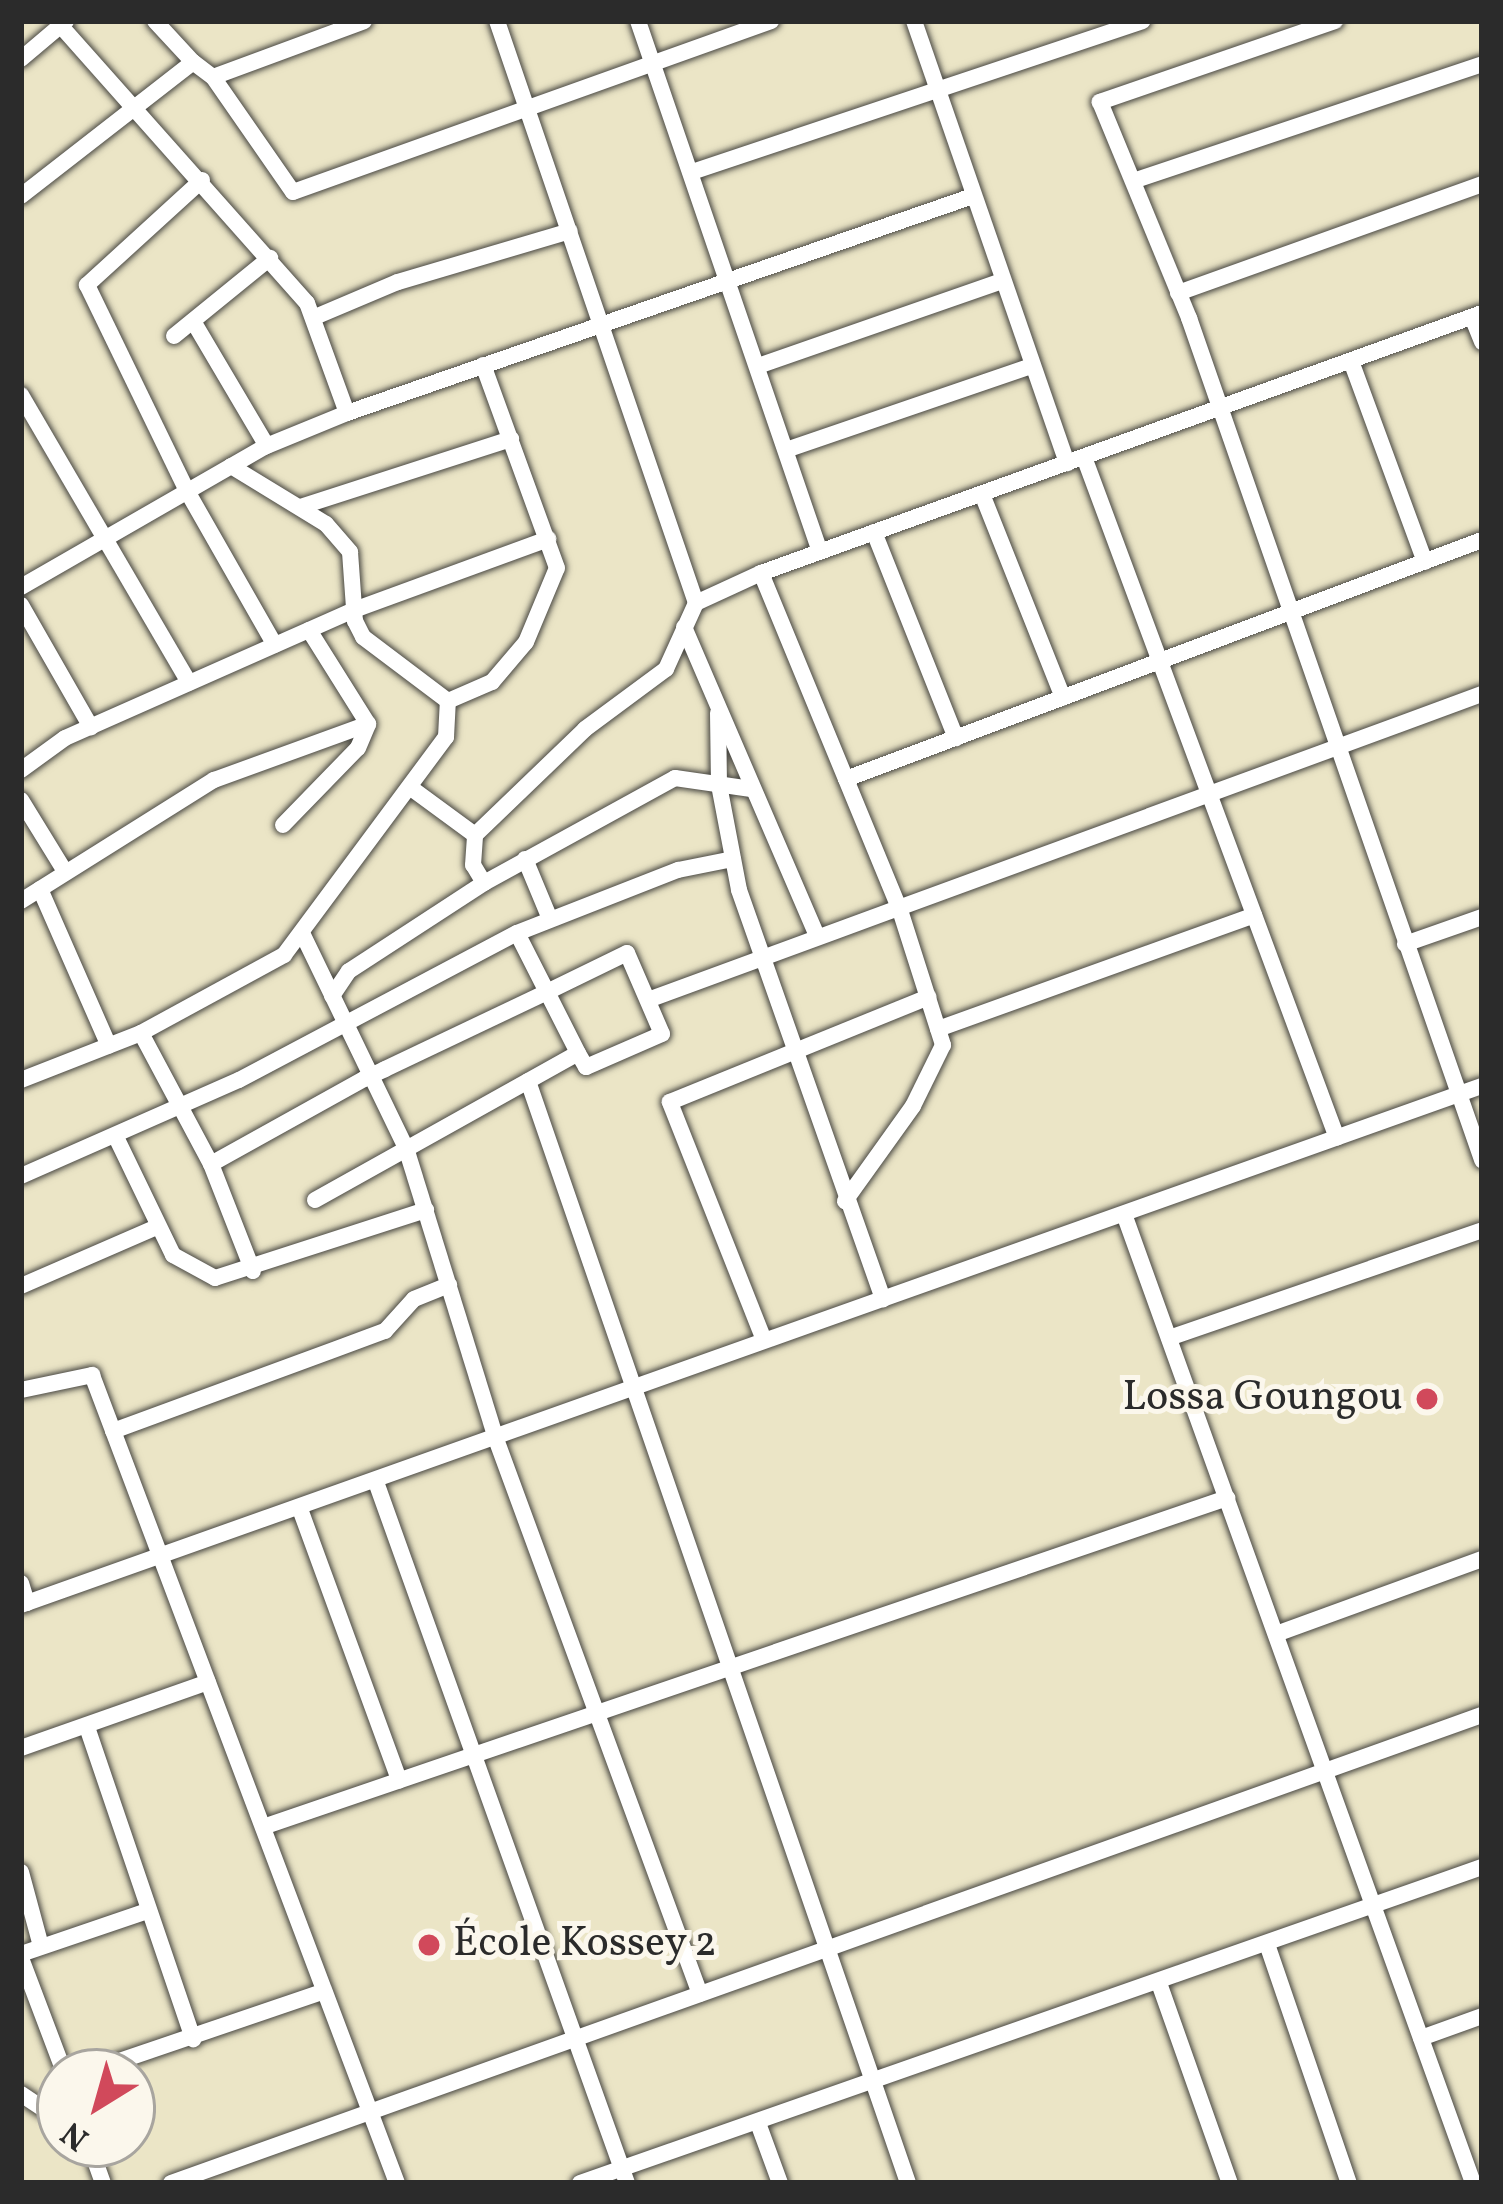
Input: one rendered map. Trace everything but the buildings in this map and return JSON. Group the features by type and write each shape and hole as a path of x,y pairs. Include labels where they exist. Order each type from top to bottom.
{"street":[{"path":"154,21 213,77 292,192 526,104 771,21"},
{"path":"213,77 364,21"},
{"path":"497,21 696,603"},
{"path":"638,21 820,552"},
{"path":"914,21 1029,367 1075,460 1160,661 1337,1138"},
{"path":"692,172 1142,21"},
{"path":"1335,21 1100,102 1178,293 1482,1160"},
{"path":"25,48 63,23 202,180 315,317 347,412"},
{"path":"21,196 132,104 194,62"},
{"path":"1132,182 1482,64"},
{"path":"202,180 87,285 187,490 275,645"},
{"path":"1178,293 1482,184"},
{"path":"21,587 267,446 347,412 970,197"},
{"path":"315,317 398,282 570,231"},
{"path":"174,337 270,258"},
{"path":"758,366 999,282"},
{"path":"484,883 473,865 475,835 585,729 666,669 696,603 761,573 1477,315 1482,342"},
{"path":"193,321 267,446"},
{"path":"1351,361 1425,562"},
{"path":"448,701 492,682 526,642 555,580 548,539 483,365"},
{"path":"786,450 1029,367"},
{"path":"21,395 189,683"},
{"path":"301,507 511,439"},
{"path":"231,466 301,507 350,552 354,610 364,637 448,701"},
{"path":"982,494 1063,698"},
{"path":"874,532 956,738"},
{"path":"21,770 91,727 354,610 548,539"},
{"path":"846,779 1482,540"},
{"path":"761,573 899,908 943,1045 929,1079 845,1201"},
{"path":"21,605 91,727"},
{"path":"684,627 817,936"},
{"path":"309,630 368,724"},
{"path":"648,1000 1482,694"},
{"path":"21,1080 141,1033 253,978 303,935 446,736 448,701"},
{"path":"718,713 718,785 733,859 792,1053 883,1299"},
{"path":"283,825 358,748 368,724"},
{"path":"21,901 214,780 368,724"},
{"path":"332,996 349,971 484,883 675,778 751,789"},
{"path":"411,788 475,835"},
{"path":"21,800 64,870"},
{"path":"525,859 550,919"},
{"path":"21,1176 179,1109 517,933 678,870 733,859"},
{"path":"40,889 109,1046"},
{"path":"938,1029 1254,915"},
{"path":"1405,944 1482,917"},
{"path":"211,1163 371,1075 547,992 627,953 662,1034 586,1067 578,1053 547,992 517,933"},
{"path":"303,935 406,1148 496,1438 700,1994"},
{"path":"764,1340 670,1102 929,997"},
{"path":"141,1033 211,1163 253,1270"},
{"path":"315,1200 578,1053"},
{"path":"529,1081 908,2183"},
{"path":"21,1582 24,1604 1482,1087"},
{"path":"116,1137 157,1227 192,1271 215,1278 253,1270 425,1210"},
{"path":"1124,1214 1473,2183"},
{"path":"21,1286 157,1227"},
{"path":"1169,1338 1482,1230"},
{"path":"113,1431 385,1331 414,1299 448,1285"},
{"path":"21,1390 92,1375 398,2183"},
{"path":"376,1482 624,2176"},
{"path":"262,1827 1227,1498"},
{"path":"300,1509 399,1780"},
{"path":"1276,1634 1482,1559"},
{"path":"21,1748 208,1682"},
{"path":"171,2183 1482,1715"},
{"path":"87,1726 193,2039"},
{"path":"580,2183 624,2176 758,2122 1482,1868"},
{"path":"21,1872 41,1946"},
{"path":"55,2048 21,1956 147,1911"},
{"path":"1267,1944 1349,2183"},
{"path":"1160,1983 1230,2183"},
{"path":"156,2051 322,1992"},
{"path":"1421,2038 1482,2016"},
{"path":"758,2122 780,2183"}],"place":[{"name":"Lossa Goungou","path":"1427,1399"},
{"name":"École Kossey 2","path":"429,1945"}]}
